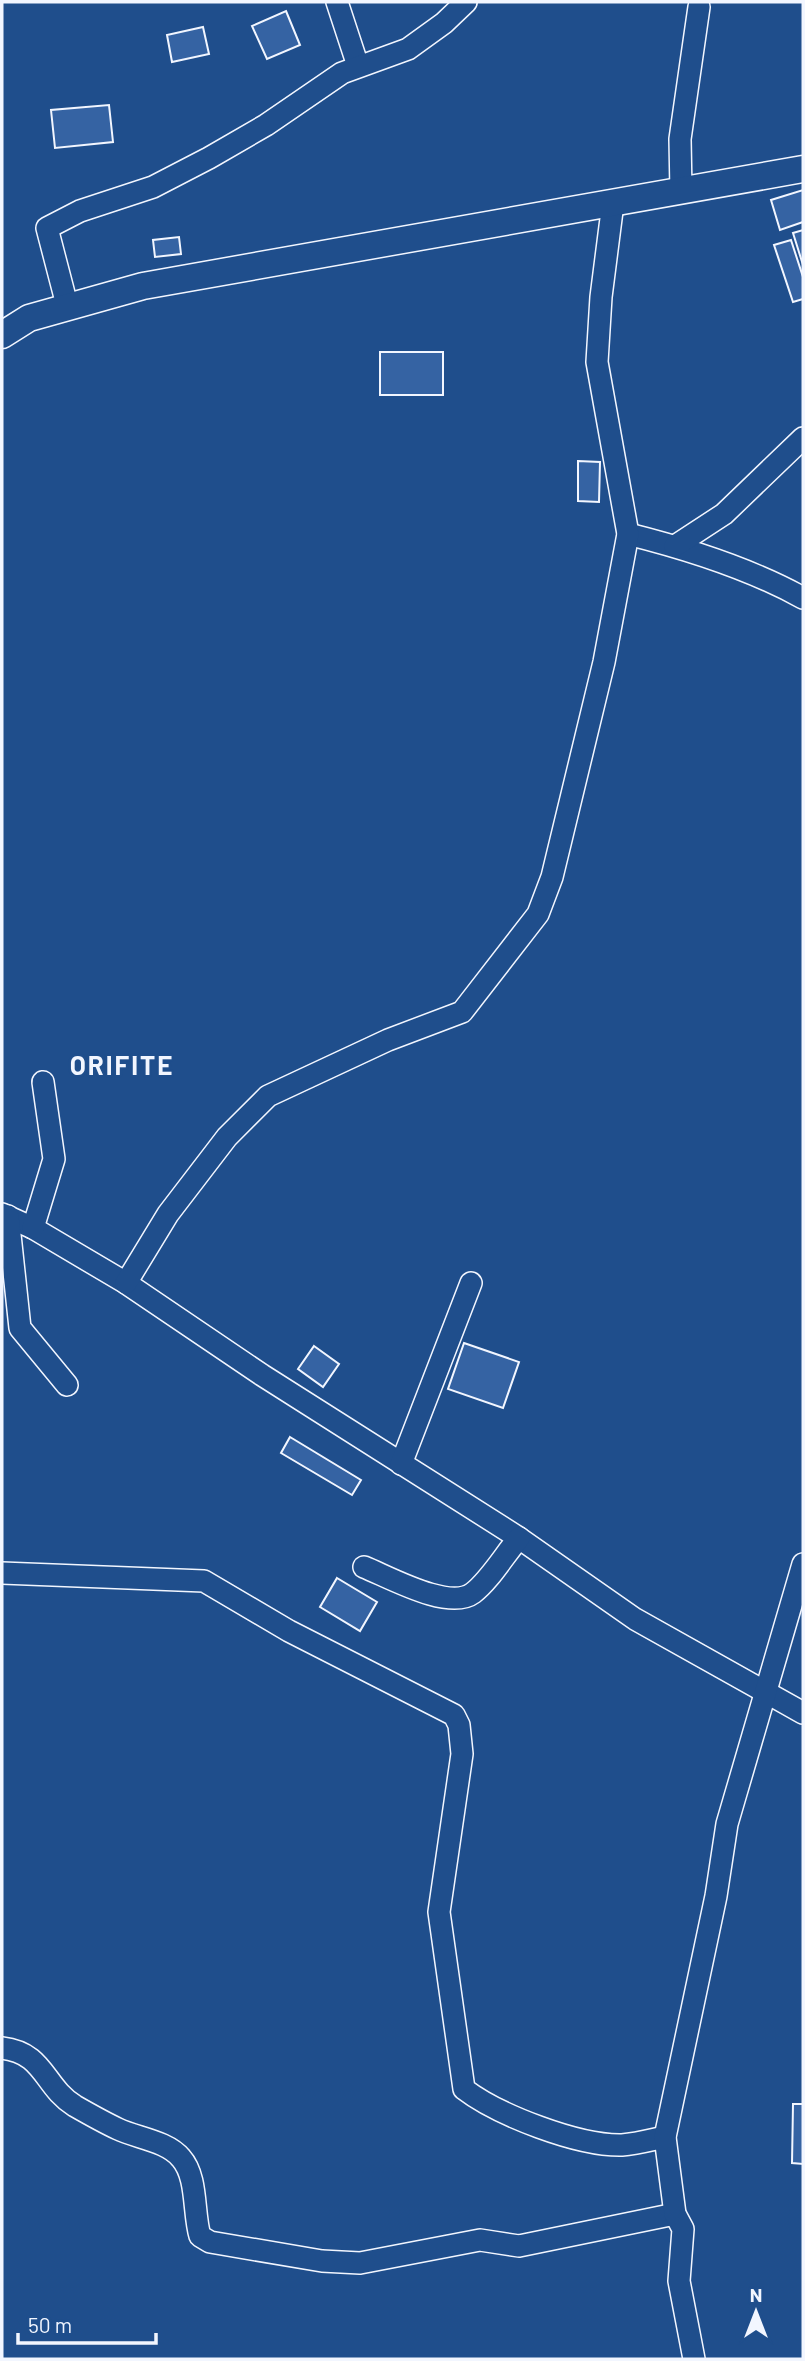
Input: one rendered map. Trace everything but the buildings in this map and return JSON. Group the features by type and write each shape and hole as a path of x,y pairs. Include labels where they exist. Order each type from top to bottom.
{"main road":[{"path":"2,335 29,318 66,305 143,286 803,169"}],"street":[{"path":"337,2 358,66"},
{"path":"66,305 47,228 80,211 153,187 209,158 358,66 408,49 444,23 466,2"},
{"path":"681,192 680,139 699,7"},
{"path":"126,1283 168,1214 227,1137 268,1096 388,1040 462,1012 538,914 552,877 604,662 628,534 597,362 601,297 613,202"},
{"path":"674,546 724,514 803,438"},
{"path":"628,534 674,546 771,581 803,598"},
{"path":"33,1228 54,1159 43,1082"},
{"path":"5,1215 33,1228 126,1283 401,1464 519,1538 635,1619 803,1713"},
{"path":"5,1215 19,1328 67,1385"},
{"path":"401,1464 471,1283"},
{"path":"364,1567 436,1597 458,1599 473,1593 519,1538"},
{"path":"694,2359 680,2281 683,2229 675,2214 665,2137 713,1909 727,1824 803,1564"},
{"path":"2,1573 204,1581 289,1630 454,1715 462,1755 439,1912 464,2089 485,2105 519,2120 585,2139 621,2145 665,2137"},
{"path":"2,2048 28,2055 58,2092 73,2104 119,2130 167,2148 181,2158 189,2173 200,2236 210,2242 322,2262 360,2263 480,2240 519,2245 675,2214"}],"district":[{"name":"ORIFITE","path":"122,1064"}]}
